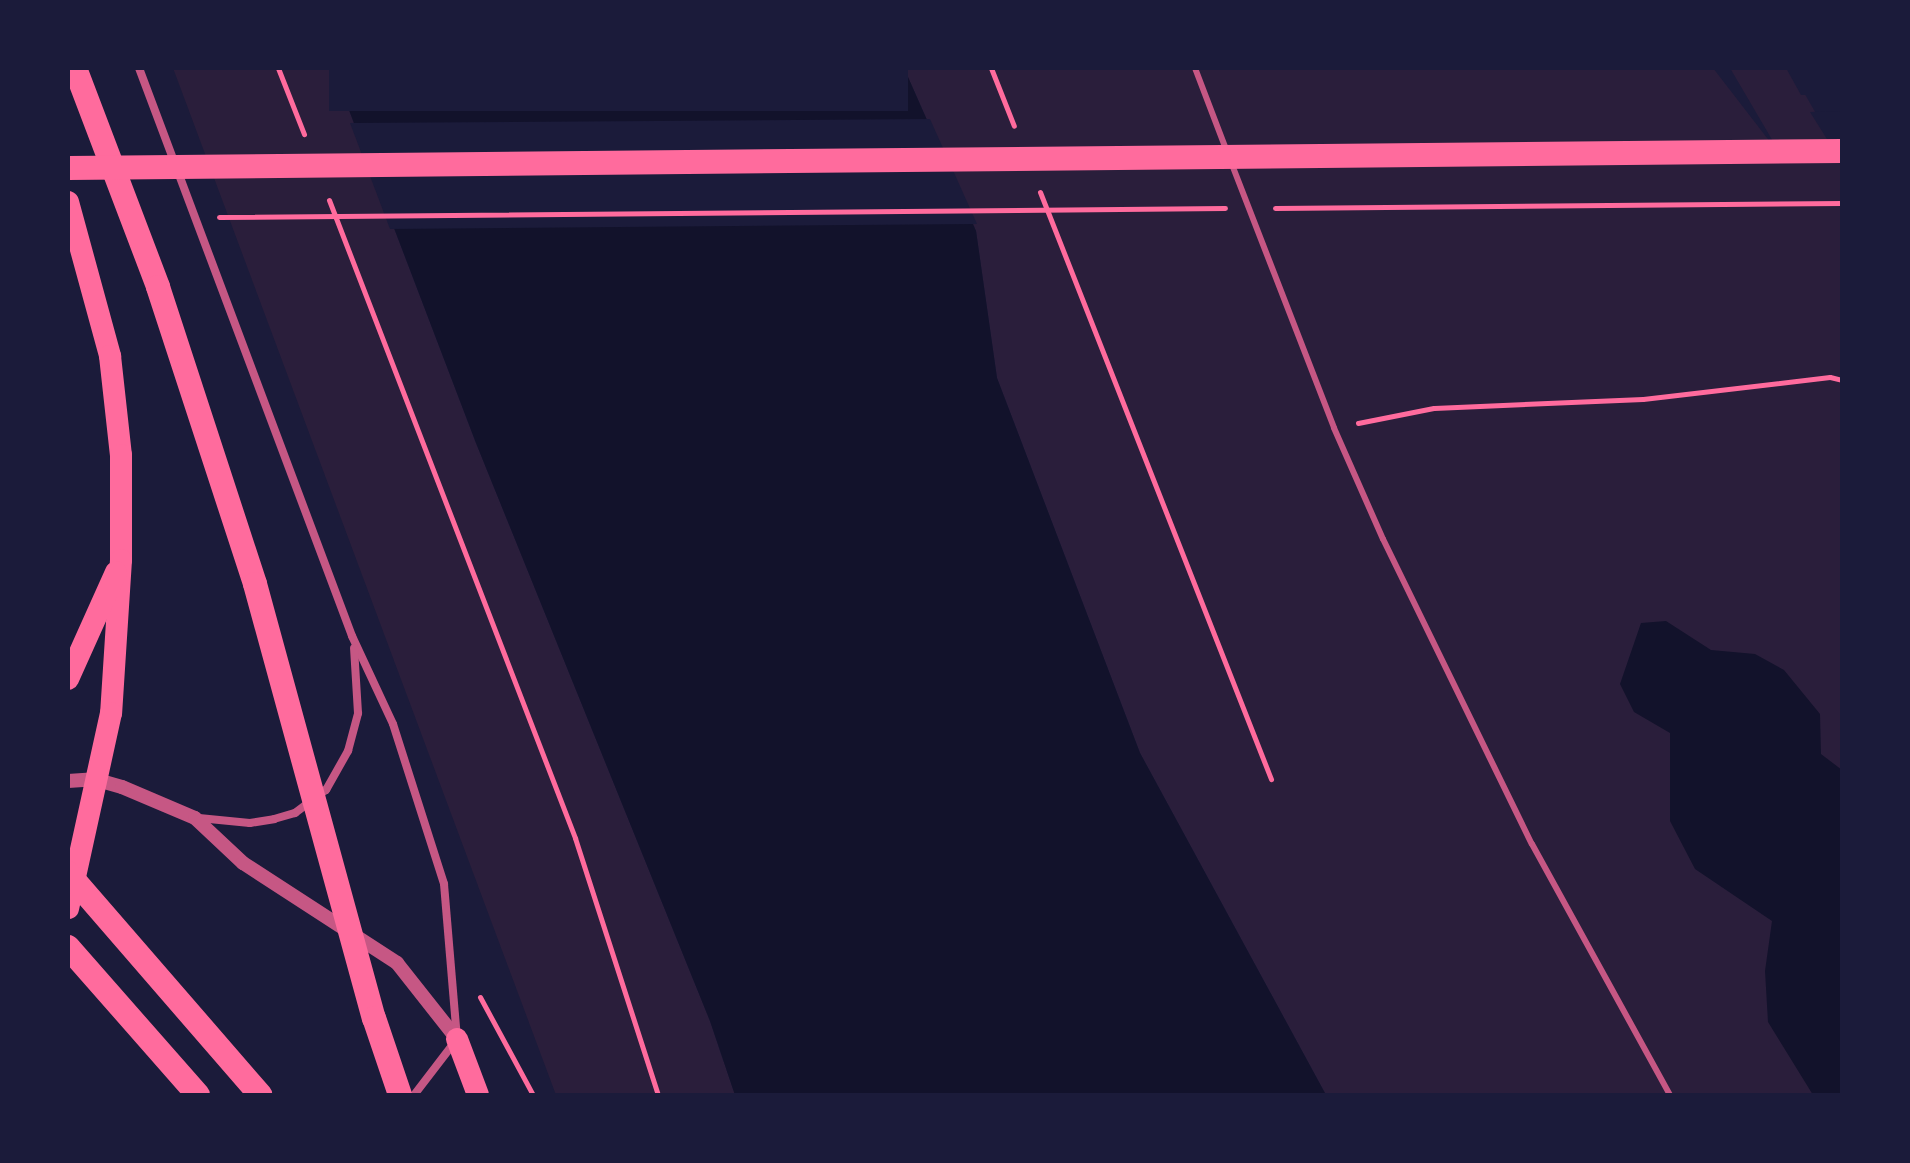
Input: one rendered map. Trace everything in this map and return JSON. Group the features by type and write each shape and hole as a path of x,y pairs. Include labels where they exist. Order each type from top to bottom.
{"highway":[{"path":"75,68 158,287 255,584 374,1018 400,1095"},
{"path":"68,168 1842,151"},
{"path":"68,202 83,243 110,356 121,455 121,560 111,713 68,908"},
{"path":"68,679 121,560"},
{"path":"68,873 260,1095"},
{"path":"68,947 198,1095"},
{"path":"457,1039 478,1095"}],"street":[{"path":"139,68 352,636 393,724 444,884 457,1039 414,1095"},
{"path":"68,781 94,779 195,818 222,823 274,819 295,813 326,790 348,751 358,713 352,636"},
{"path":"195,818 243,863 397,963 457,1039"}],"lane":[{"path":"1195,68 1334,428 1525,830 1670,1095"}],"path":[{"path":"278,68 307,142"},
{"path":"991,68 1020,142"},
{"path":"1038,186 1271,779"},
{"path":"324,187 575,838 658,1095"},
{"path":"1267,208 1842,203"},
{"path":"212,217 1235,208"},
{"path":"1334,428 1434,408 1643,399 1830,377 1842,380"},
{"path":"478,994 533,1095"}],"shaded area":[{"path":"173,68 333,68 476,443 710,1021 735,1095 556,1095"},
{"path":"333,68 904,68 976,231 997,378 1140,753 1326,1095 735,1095 710,1021 476,443"},
{"path":"904,68 1713,68 1784,160 1730,68 1790,68 1842,159 1842,1095 1326,1095 1140,753 997,378 976,231"},
{"path":"1666,621 1711,650 1755,654 1784,670 1820,714 1821,754 1842,770 1842,1095 1813,1095 1768,1022 1765,971 1772,921 1695,869 1670,821 1670,733 1634,712 1620,684 1641,623"}],"pier":[{"path":"329,68 908,68 908,111 329,111"},
{"path":"1786,68 1842,68 1842,95 1801,95"},
{"path":"1842,111 1842,163 1810,112"},
{"path":"930,119 977,224 390,229 350,123"}]}
